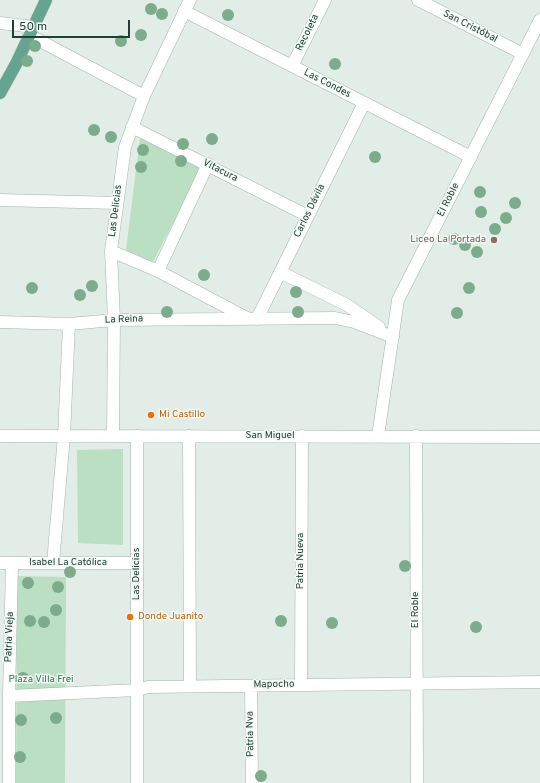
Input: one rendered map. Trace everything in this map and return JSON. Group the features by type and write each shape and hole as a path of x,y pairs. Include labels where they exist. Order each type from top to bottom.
{"main road":[{"path":"0,93 46,0"}],"street":[{"name":"Las Delicias","path":"113,436 114,320 111,251 125,147 144,96 190,0"},
{"name":"Recoleta","path":"292,66 325,0"},
{"name":"San Cristóbal","path":"418,0 523,54"},
{"name":"Las Condes","path":"184,11 470,157"},
{"name":"El Roble","path":"378,436 398,300 523,54 536,38 540,20"},
{"path":"0,23 32,31 144,96"},
{"name":"Carlos Dávila","path":"253,319 280,272 364,103"},
{"name":"Vitacura","path":"132,127 208,164 308,216"},
{"path":"158,271 208,164"},
{"path":"0,200 117,203"},
{"name":"La Reina","path":"111,251 158,271 253,319"},
{"path":"280,272 347,305 393,337"},
{"name":"La Reina","path":"0,322 69,324 114,320 335,318 354,322 393,337"},
{"path":"54,563 64,436 69,324"},
{"name":"San Miguel","path":"0,436 540,437"},
{"name":"Las Delicias","path":"137,436 137,783"},
{"path":"189,436 190,686"},
{"name":"Patria Nueva","path":"301,685 302,436"},
{"name":"El Roble","path":"416,436 417,783"},
{"name":"Patria Vieja","path":"9,783 12,563"},
{"name":"Isabel La Católica","path":"0,564 137,563"},
{"name":"Mapocho","path":"9,696 137,690 148,687 540,682"},
{"name":"Patria Nva","path":"251,686 252,783"}],"green space":[{"path":"140,138 201,168 153,262 126,250"},
{"path":"123,449 123,545 78,543 77,450"},
{"name":"Plaza Villa Frei","path":"17,576 66,577 65,783 16,783"}],"place":[{"name":"Liceo La Portada","path":"494,240"},
{"name":"Mi Castillo","path":"151,415"},
{"name":"Donde Juanito","path":"130,617"}]}
